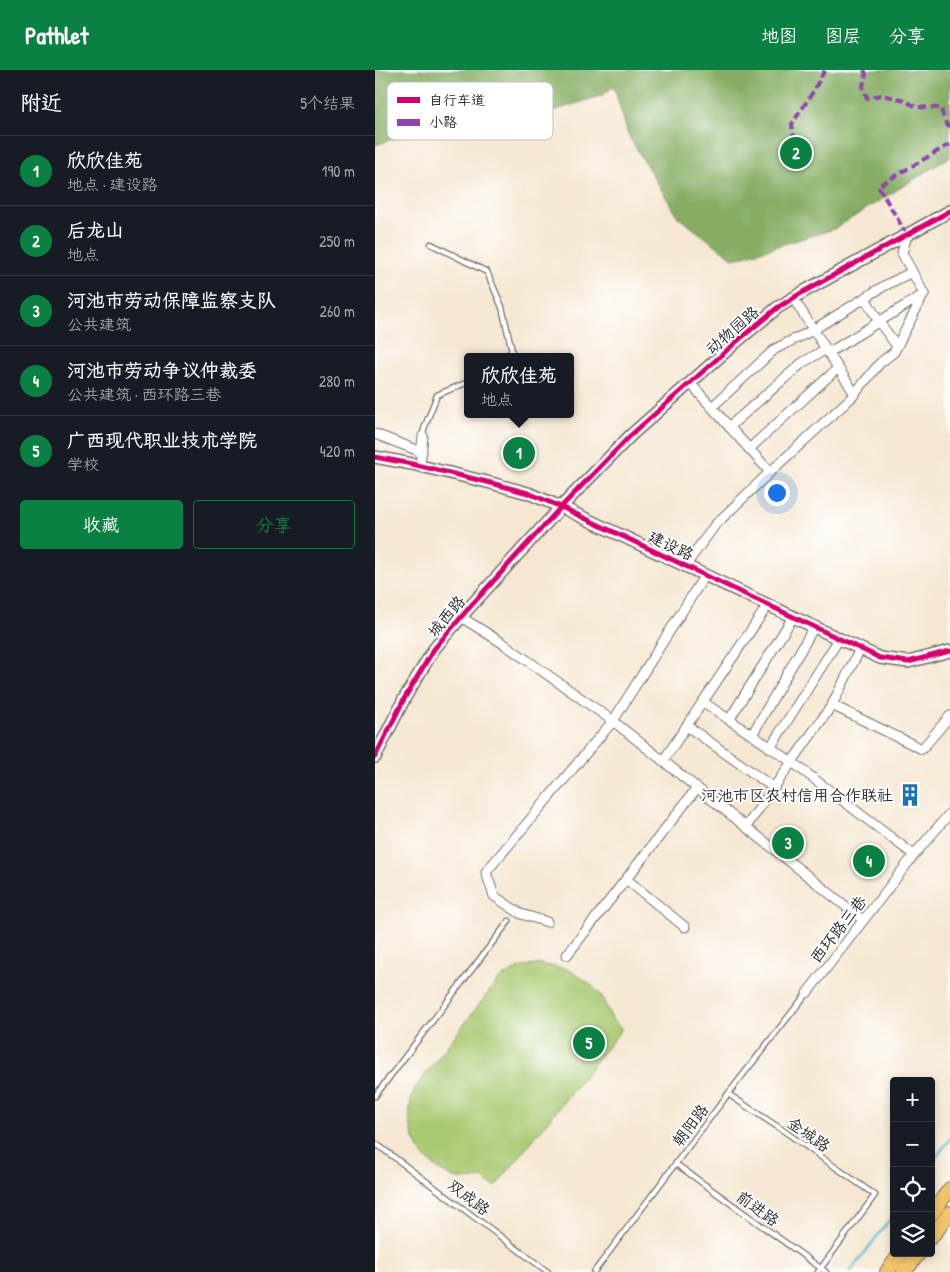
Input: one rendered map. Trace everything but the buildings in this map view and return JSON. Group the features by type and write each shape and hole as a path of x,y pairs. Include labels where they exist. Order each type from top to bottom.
{"main road":[{"path":"933,1212 950,1190"},
{"path":"935,1232 950,1213"},
{"path":"887,1272 898,1257"},
{"path":"904,1272 916,1257"}],"street":[{"name":"动物园路","path":"561,508 631,435 770,314 793,298 950,211"},
{"path":"907,235 902,254 924,294"},
{"path":"712,407 775,350 912,272"},
{"path":"729,427 802,363 879,322 924,294"},
{"path":"685,566 715,525 855,394 880,363 894,352 924,294"},
{"path":"793,298 855,394"},
{"path":"865,298 879,322 897,346"},
{"path":"749,449 838,368"},
{"path":"690,383 770,472"},
{"path":"375,434 422,452"},
{"path":"421,466 423,436"},
{"name":"建设路","path":"375,457 421,466 528,493 880,658 908,662 950,651"},
{"name":"城西路","path":"375,758 404,699 434,649 561,508"},
{"path":"547,922 521,914 494,896 486,872 613,721 705,575"},
{"path":"663,761 768,605"},
{"path":"461,617 504,644 613,721 863,920"},
{"path":"729,720 793,617"},
{"path":"751,736 814,627"},
{"path":"770,748 839,639"},
{"path":"746,827 832,705 860,649"},
{"path":"703,702 792,762 915,855"},
{"path":"832,705 922,749 950,716"},
{"path":"687,726 774,788"},
{"path":"567,955 697,788"},
{"name":"西环路三巷","path":"807,993 863,920 950,813"},
{"path":"627,879 685,927"}],"lane":[{"path":"431,244 487,272 502,307 512,351 510,353"},
{"path":"423,436 437,395 464,384"},
{"path":"375,1096 509,921"},
{"name":"朝阳路","path":"594,1272 728,1094 807,993"},
{"name":"金城路","path":"728,1094 875,1195 819,1270"},
{"name":"双成路","path":"375,1143 548,1272"},
{"name":"前进路","path":"676,1164 819,1270 826,1272"}],"green space":[{"path":"375,70 950,70 950,157 834,229 734,259 678,217 628,135 614,86 603,95 553,111 553,82 387,82 387,140 390,140 375,145"},
{"path":"540,964 567,969 588,982 601,995 613,1021 622,1029 495,1187 482,1178 465,1180 452,1177 431,1164 417,1145 410,1123 411,1100 415,1088 498,980 518,968"}],"waterway":[{"path":"935,1159 950,1139"},
{"path":"850,1272 890,1219"}],"marked path":[{"path":"796,153 792,124 825,70"},
{"path":"864,70 866,74 863,86 867,98 881,95 901,99 917,107 941,108 947,125 950,126"},
{"path":"907,235 878,186 950,144"}],"cycle path":[{"path":"375,757 404,699 434,649 561,507 631,435 777,308 950,211"},
{"path":"375,457 412,464 528,493 880,658 908,662 950,651"}],"place":[{"name":"后龙山","path":"796,153"},
{"name":"欣欣佳苑","path":"519,453"},
{"name":"河池市区农村信用合作联社","path":"910,795"},
{"name":"河池市劳动保障监察支队","path":"788,843"},
{"name":"河池市劳动争议仲裁委","path":"869,861"},
{"name":"广西现代职业技术学院","path":"589,1043"}]}
